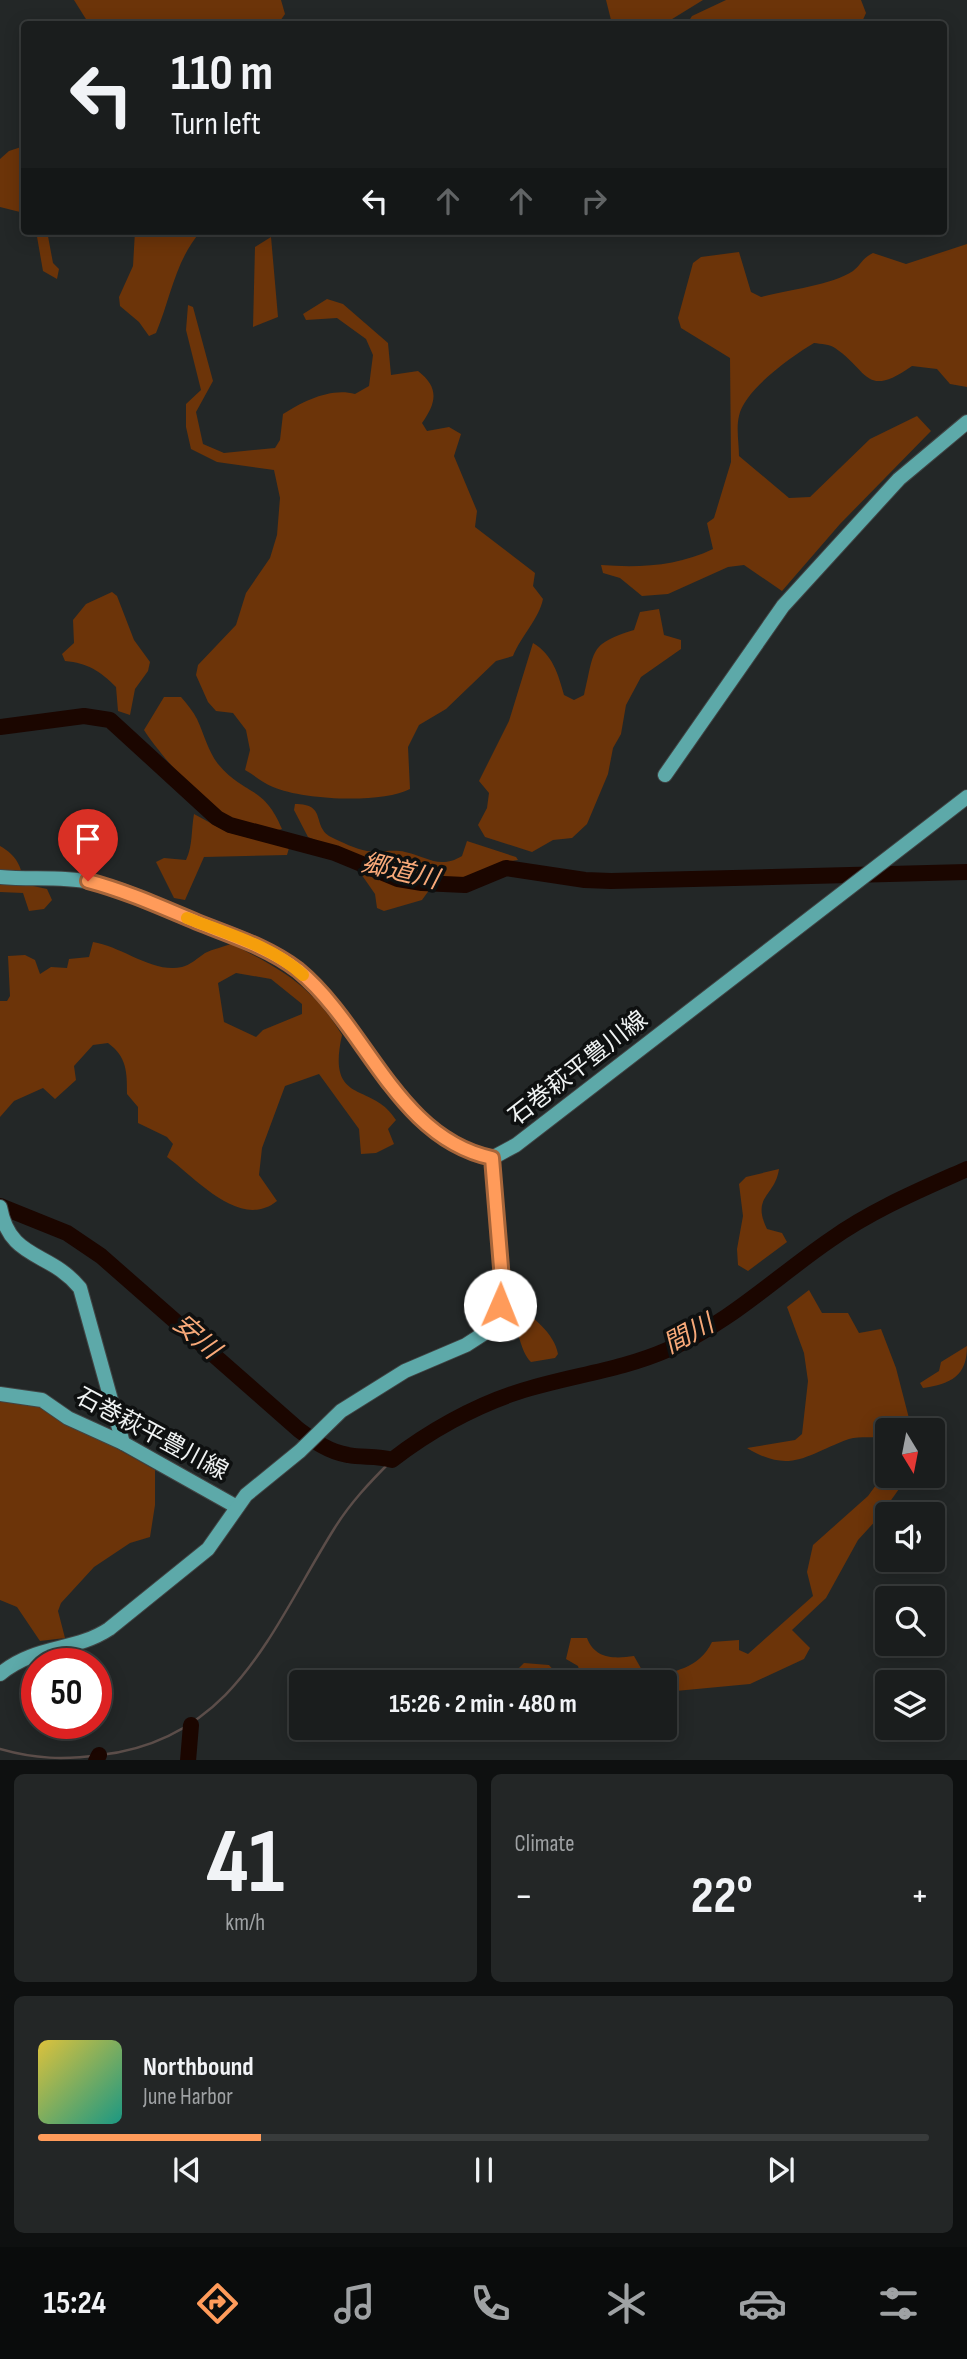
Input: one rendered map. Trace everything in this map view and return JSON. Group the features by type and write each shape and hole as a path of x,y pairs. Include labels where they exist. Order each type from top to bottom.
{"street":[{"path":"665,775 783,606 899,479 967,422"},
{"name":"石巻萩平豊川線","path":"0,1394 42,1400 68,1419 123,1443 237,1507 341,1410 405,1371 466,1345 492,1322 503,1292 492,1158 516,1145 967,797"},
{"path":"0,877 65,878 108,886 279,957 316,988 411,1108 437,1136 474,1154 492,1158"},
{"path":"1,1214 13,1242 69,1274 80,1288 123,1443"},
{"path":"0,1674 25,1657 87,1640 109,1629 208,1549 237,1507"}],"shaded area":[{"path":"74,0 281,0 285,14 280,21 87,21"},
{"path":"606,0 703,0 669,21 611,21"},
{"path":"726,0 861,0 866,13 862,21 689,21 692,16"},
{"path":"21,147 21,212 0,207 0,159 9,151"},
{"path":"37,235 48,235 53,263 59,269 57,279 43,271"},
{"path":"135,235 198,235 179,267 156,333 149,336 139,322 120,306 119,297 133,266"},
{"path":"271,237 278,317 253,327 255,247"},
{"path":"967,244 967,387 950,384 937,369 912,366 897,376 876,381 862,373 833,347 814,343 770,375 743,406 738,426 739,456 789,498 810,497 870,439 917,416 931,431 840,524 782,591 744,565 728,567 668,594 642,596 620,578 603,573 601,565 630,566 672,562 713,549 707,523 714,518 731,462 730,358 681,328 678,318 693,263 701,257 739,252 751,292 761,297 822,284 844,276 873,253 906,264"},
{"path":"327,299 343,304 388,343 391,375 418,371 430,383 433,402 422,423 427,431 449,427 461,434 454,456 477,511 475,527 535,573 533,586 543,599 538,614 513,656 496,661 446,709 419,725 408,747 410,789 381,797 303,795 273,787 245,770 250,750 246,730 233,713 216,711 208,702 196,675 198,665 236,625 246,593 270,558 277,535 280,498 274,470 217,462 191,449 186,427 186,404 201,390 186,330 188,305 193,307 213,381 196,412 203,444 224,453 275,448 280,440 283,414 318,396 337,392 355,394 369,386 373,355 366,339 337,318 306,320 303,314"},
{"path":"112,592 117,596 134,640 150,662 148,671 135,689 130,715 118,711 116,687 110,681 87,666 65,661 62,654 74,643 73,620 86,604"},
{"path":"659,609 664,635 681,640 681,649 641,677 626,705 621,734 613,748 608,774 587,824 572,838 553,840 532,852 485,837 478,825 487,808 489,793 479,781 509,721 533,643 550,659 564,695 574,700 584,695 593,659 601,645 634,630 640,612"},
{"path":"164,697 181,697 195,716 218,764 268,805 282,829 260,829 220,814 179,775 144,730"},
{"path":"295,804 312,808 325,832 331,837 363,850 400,851 446,862 462,856 467,841 516,857 518,860 502,862 458,881 435,882 422,900 384,911 377,908 375,894 359,871 362,859 308,837 294,810"},
{"path":"194,814 227,832 289,848 287,855 204,857 185,900 174,898 156,862 164,858 186,860"},
{"path":"0,846 17,862 24,884 47,889 52,900 44,909 29,911 23,893 0,892"},
{"path":"93,942 160,967 171,968 185,966 205,953 231,944 280,971 307,991 331,1018 342,1035 340,1073 354,1090 375,1100 396,1120 388,1129 394,1144 376,1153 361,1154 359,1129 319,1074 285,1086 262,1148 259,1175 277,1201 263,1209 248,1210 233,1206 204,1188 167,1157 173,1144 167,1137 138,1123 138,1107 127,1094 125,1066 119,1054 108,1043 93,1045 74,1066 76,1080 55,1099 43,1088 14,1101 0,1117 0,1001 7,1001 10,996 8,956 25,955 35,960 40,974 51,967 67,968 69,959 89,957","holes":["236,973 271,979 302,1004 302,1014 263,1030 256,1037 224,1022 218,983"]},
{"path":"779,1169 773,1186 765,1197 762,1210 767,1229 782,1233 787,1242 748,1271 738,1265 737,1249 743,1216 739,1184 746,1177"},
{"path":"809,1290 822,1313 848,1313 859,1333 881,1329 896,1368 909,1418 875,1418 875,1437 849,1439 799,1459 776,1460 747,1448 795,1440 802,1434 808,1381 804,1353 787,1307"},
{"path":"514,1305 535,1319 547,1332 556,1347 558,1354 555,1358 531,1362 527,1357 509,1312"},
{"path":"967,1346 964,1365 956,1377 942,1384 923,1388 920,1383 939,1371 941,1362"},
{"path":"0,1397 34,1402 155,1470 155,1505 150,1537 130,1543 94,1567 61,1603 58,1611 65,1638 40,1641 17,1607 0,1600"},
{"path":"875,1486 900,1488 890,1502 875,1502 875,1521 858,1540 826,1598 792,1630 810,1648 804,1659 750,1684 677,1691 677,1671 700,1658 712,1642 739,1640 739,1650 748,1654 813,1596 807,1572 813,1545 868,1496"},
{"path":"571,1638 587,1638 595,1650 606,1656 634,1656 642,1670 579,1670 578,1666 566,1659"},
{"path":"524,1663 549,1665 553,1670 519,1670"}],"waterway":[{"name":"郷道川","path":"0,727 84,716 110,720 217,818 230,825 335,853 398,879 422,883 465,885 506,868 585,880 611,881 967,872"},
{"name":"間川","path":"0,1206 67,1233 101,1256 316,1442 341,1454 392,1460 452,1421 501,1398 537,1386 630,1363 689,1339 731,1314 846,1229 897,1201 967,1169"},
{"path":"0,1749 38,1757 87,1757 146,1745 184,1728 216,1704 244,1674 268,1641 340,1519 392,1460"},
{"path":"188,1760 191,1725"},
{"path":"96,1760 99,1755"}],"slow traffic":[{"path":"187,918 255,944 279,957 303,975"}],"route":[{"path":"88,881 108,886 255,944 279,957 299,971 316,988 411,1108 437,1136 474,1154 492,1158 503,1292 500,1305"}],"water label":[{"name":"安川","path":"196,1337"}]}
